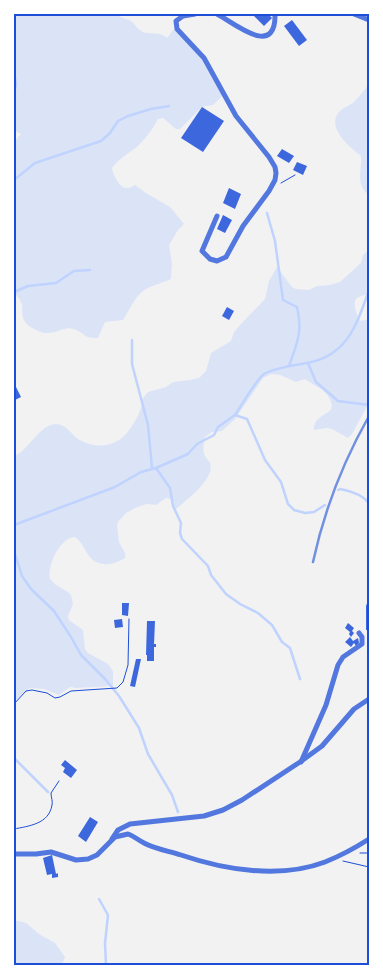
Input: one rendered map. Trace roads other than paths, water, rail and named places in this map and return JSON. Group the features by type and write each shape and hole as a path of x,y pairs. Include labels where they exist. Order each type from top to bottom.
{"street":[{"path":"195,14 178,18 176,20 177,29 204,58 236,116 273,164 276,173 273,184 242,226 226,257 217,261 204,256 202,251 217,216"},
{"path":"217,14 245,32 265,36 273,30 275,14"},
{"path":"354,14 369,20"},
{"path":"300,762 326,705 338,665 343,657 362,644 362,637 359,633"},
{"path":"111,841 118,830 130,824 204,816 223,810 242,800 322,746 354,709 369,699"},
{"path":"14,854 51,852 76,860 88,859 97,855 115,838 128,834 145,843 188,858 235,869 272,871 302,868 328,860 369,839"}],"waterway":[{"path":"14,71 16,84 14,94"},
{"path":"14,180 35,163 101,141 110,133 118,121 128,116 169,106"},
{"path":"267,213 275,241 283,300 297,307 299,316 298,337 289,366"},
{"path":"14,292 28,286 56,283 74,271 90,270"},
{"path":"235,415 264,374 316,361 329,356 339,348 354,328 369,290"},
{"path":"132,340 132,364 148,425 152,468"},
{"path":"308,363 316,382 338,401 369,405"},
{"path":"14,525 115,487 141,472 156,468 188,454 197,444 214,435 218,427 235,415 247,419 265,460 281,482 288,504 294,510 305,513 314,512 325,505"},
{"path":"156,468 170,488 173,506 181,523 180,533 182,539 208,566 211,575 226,594 258,613 272,625 282,642 290,648 300,679"},
{"path":"338,490 356,494 364,498 369,504"},
{"path":"14,551 22,576 31,589 54,611 81,655 119,696 139,728 148,754 172,795 178,812"},
{"path":"14,758 48,792"},
{"path":"99,899 108,915 105,943 106,965"}],"railway":[{"path":"313,562 317,543 335,487 369,416"}]}
